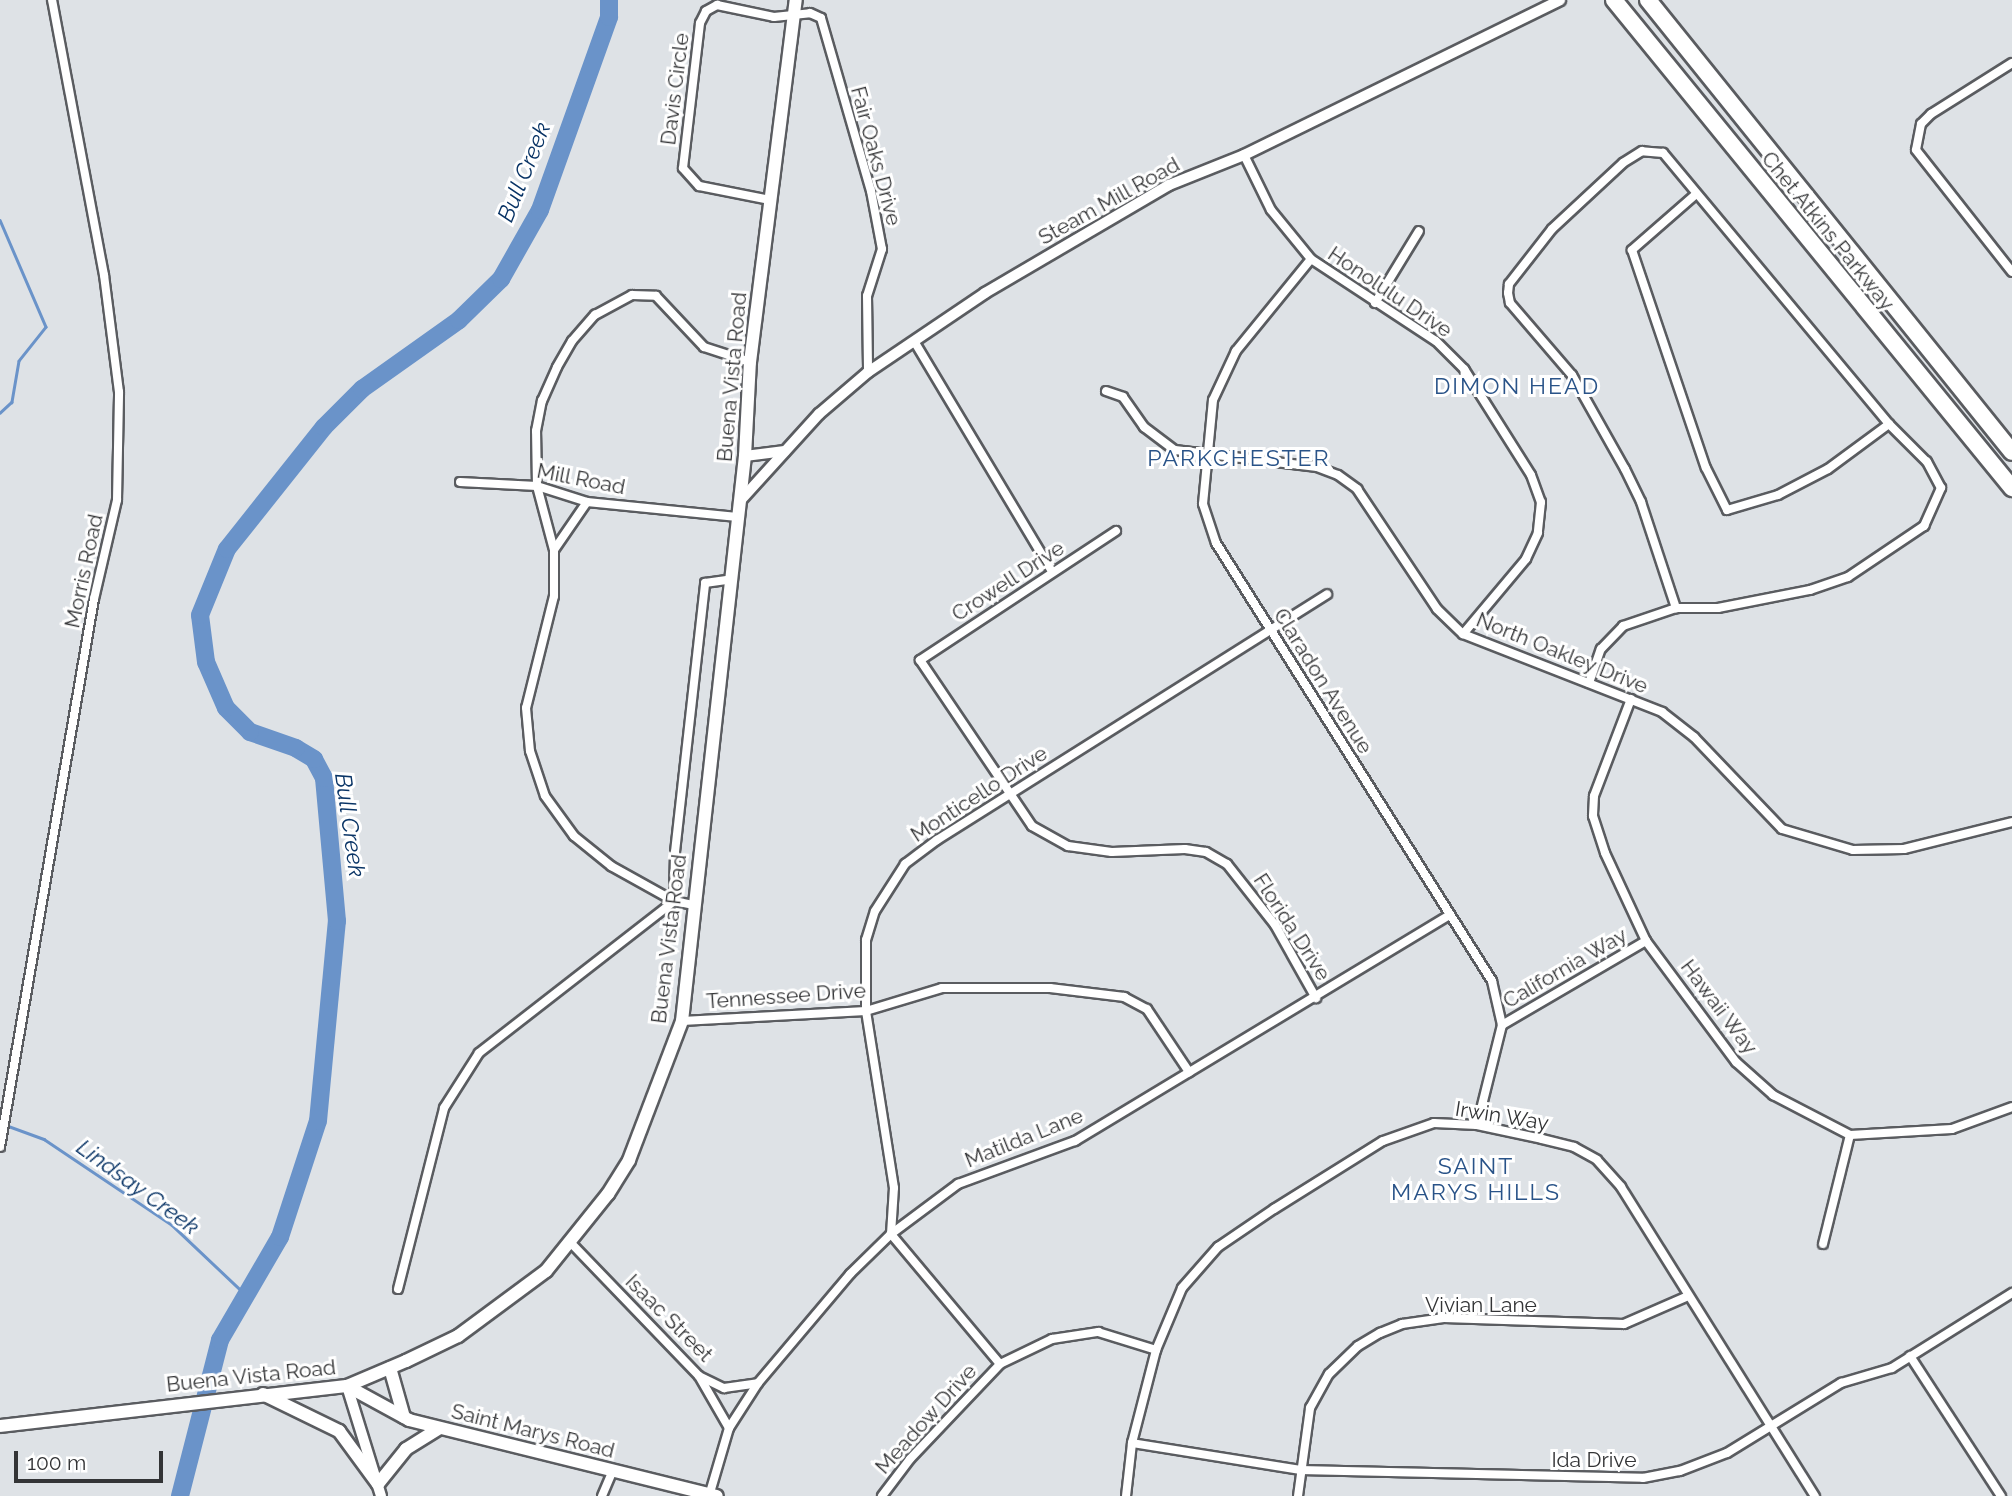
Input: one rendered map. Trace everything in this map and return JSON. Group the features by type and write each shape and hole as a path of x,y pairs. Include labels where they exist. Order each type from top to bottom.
{"highway":[{"name":"Chet Atkins Parkway","path":"1614,0 2012,488"},
{"name":"Chet Atkins Parkway","path":"1648,0 2012,452"}],"main road":[{"name":"Buena Vista Road","path":"0,1426 263,1393 347,1386 390,1368 456,1337 502,1307 546,1271 629,1160 682,1021 745,456 750,362 796,0"},
{"path":"390,1368 404,1417"},
{"name":"Saint Marys Road","path":"347,1386 404,1417 439,1428 712,1495"},
{"path":"263,1393 339,1431 380,1490 406,1449 439,1428"},
{"path":"0,1418 28,1422"}],"street":[{"name":"Morris Road","path":"1,1143 94,599 117,500 119,392 104,275 52,0"},
{"name":"Steam Mill Road","path":"740,501 819,414 868,372 1169,185 1244,155 1557,2"},
{"name":"Davis Circle","path":"770,200 699,186 683,168 700,23 706,11 717,5 774,17 794,16"},
{"name":"Fair Oaks Drive","path":"794,16 810,13 821,18 871,191 882,249 867,296 868,372"},
{"path":"2012,63 1931,114 1916,135 1916,150 1922,162 2012,272"},
{"path":"1589,683 1601,649 1623,626 1676,608 1718,608 1810,590 1848,577 1924,526 1941,488 1927,462 1889,424 1695,195 1663,152 1642,151 1623,163 1552,229 1509,284 1508,293 1510,303 1573,375 1625,469 1642,502 1676,608"},
{"name":"Honolulu Drive","path":"1244,155 1271,210 1311,260 1436,341 1464,369 1531,475 1541,502 1538,533 1525,559 1462,634"},
{"path":"1695,195 1632,250 1706,468 1727,510 1778,495 1828,469 1889,424"},
{"path":"1375,303 1419,230"},
{"name":"Claradon Avenue","path":"1311,260 1236,352 1213,400 1203,504 1216,543 1492,981 1502,1025 1477,1125"},
{"path":"693,905 674,901 611,866 575,836 545,796 530,751 526,708 554,596 554,550 537,486 536,432 542,401 572,341 612,302 632,295 656,296 704,346 750,362"},
{"path":"914,341 1052,572"},
{"name":"North Oakley Drive","path":"1106,391 1123,397 1144,428 1175,450 1317,467 1338,475 1357,489 1437,609 1462,634 1662,712 1695,737 1782,829 1814,841 1853,850 1904,849 2012,822"},
{"path":"745,456 786,451"},
{"name":"Mill Road","path":"460,482 537,486 587,502 737,517"},
{"path":"554,550 587,502"},
{"name":"Crowell Drive","path":"920,660 1115,531"},
{"path":"674,901 675,852 705,583 732,579"},
{"name":"Monticello Drive","path":"891,1234 894,1188 866,1011 866,940 887,889 905,864 937,839 1327,594"},
{"name":"Florida Drive","path":"920,660 1032,826 1068,846 1112,852 1185,849 1206,852 1227,864 1275,925 1316,998"},
{"name":"Hawaii Way","path":"1631,699 1594,796 1593,816 1605,853 1646,940 1755,1082 1850,1135"},
{"path":"398,1289 444,1108 479,1053 674,901"},
{"name":"Matilda Lane","path":"712,1495 729,1428 758,1383 850,1274 891,1234 958,1184 1075,1141 1450,915"},
{"name":"California Way","path":"1502,1025 1646,940"},
{"name":"Tennessee Drive","path":"682,1021 866,1011 942,988 1050,988 1124,997 1147,1009 1189,1072"},
{"path":"1823,1244 1850,1135 1952,1129 2012,1107"},
{"name":"Irwin Way","path":"1126,1496 1132,1443 1156,1350 1182,1289 1217,1247 1383,1141 1434,1123 1477,1125 1574,1147 1597,1160 1621,1186 1815,1496"},
{"path":"891,1234 1000,1364"},
{"name":"Isaac Street","path":"570,1242 699,1376 724,1388 758,1383"},
{"name":"Ida Drive","path":"1132,1443 1300,1470 1643,1478 1680,1471 1727,1453 1841,1383 1892,1368 2012,1293"},
{"name":"Vivian Lane","path":"1298,1496 1310,1408 1329,1374 1358,1346 1380,1333 1402,1324 1444,1318 1624,1324 1688,1296"},
{"name":"Meadow Drive","path":"882,1496 910,1459 1000,1364 1052,1339 1098,1332 1156,1350"},
{"path":"1910,1356 2001,1496"},
{"path":"699,1376 729,1428"},
{"path":"347,1386 380,1490"},
{"path":"602,1496 613,1470"}],"waterway":[{"name":"Bull Creek","path":"180,1496 220,1340 280,1237 318,1121 337,921 324,778 314,759 296,748 250,732 226,708 206,662 200,615 227,549 324,427 362,389 459,320 501,279 540,210 609,17 609,0"},
{"name":"Lindsay Creek","path":"0,220 46,327 19,361 12,402 0,413"},
{"name":"Lindsay Creek","path":"0,1123 44,1139 172,1225 246,1295"}],"district":[{"name":"DIMON HEAD","path":"1517,386"},
{"name":"PARKCHESTER","path":"1239,458"},
{"name":"SAINT MARYS HILLS","path":"1476,1179"}]}
